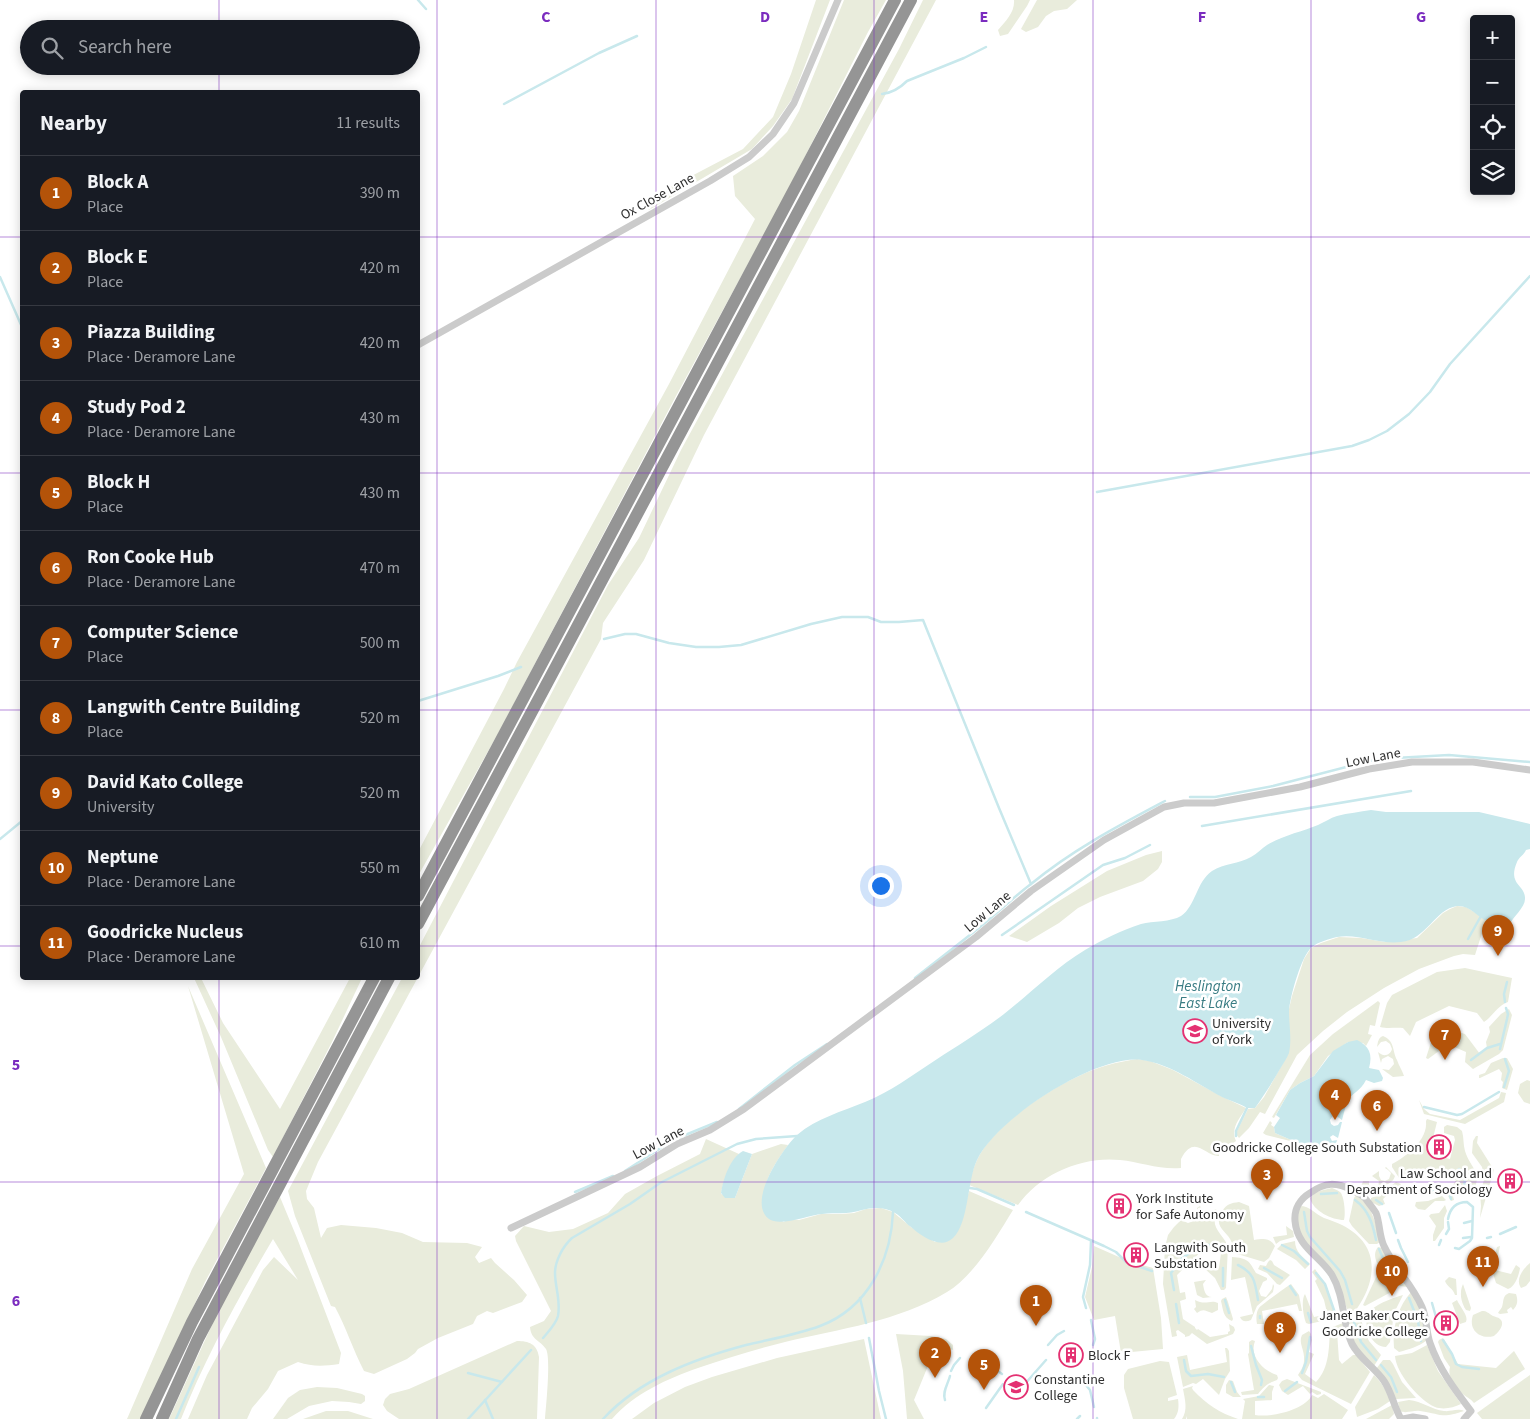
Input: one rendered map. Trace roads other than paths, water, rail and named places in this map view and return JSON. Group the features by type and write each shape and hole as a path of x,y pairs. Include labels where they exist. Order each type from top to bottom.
{"highway":[{"path":"420,892 895,0"},
{"path":"420,920 911,0"},
{"path":"146,1419 192,1322 373,980"},
{"path":"162,1419 198,1339 388,980"}],"street":[{"name":"Ox Close Lane","path":"420,343 749,158 773,134 794,104 838,0"},
{"name":"Low Lane","path":"511,1228 640,1167 677,1144 710,1130 744,1109 976,937 1031,890 1104,840 1164,807 1184,803 1214,803 1300,787 1369,769 1412,762 1472,762 1530,770"},
{"path":"1425,1419 1402,1419 1386,1384 1358,1353 1352,1342 1343,1304 1332,1276 1319,1259 1306,1248 1297,1233 1294,1221 1296,1207 1310,1192 1326,1185 1336,1184 1364,1196 1376,1214 1383,1244 1393,1263 1413,1289 1423,1309 1430,1342 1438,1362 1468,1414 1464,1414 1458,1419"}],"water":[{"name":"Heslington East Lake","path":"1371,810 1386,812 1479,812 1530,824 1530,849 1526,850 1517,862 1514,876 1525,894 1524,902 1509,926 1487,921 1466,907 1457,906 1449,908 1442,913 1424,931 1410,940 1385,942 1345,936 1327,940 1312,947 1300,968 1291,996 1289,1053 1255,1108 1247,1108 1222,1097 1184,1075 1153,1062 1142,1060 1122,1061 1099,1067 1049,1092 1004,1126 977,1160 962,1222 953,1238 948,1241 943,1243 926,1238 891,1211 879,1208 822,1214 780,1222 769,1219 763,1211 764,1188 769,1176 783,1151 805,1129 830,1116 874,1098 901,1083 993,1022 1063,965 1092,946 1119,932 1141,924 1181,916 1190,906 1203,881 1217,868 1253,856 1273,842 1334,817"},
{"path":"1357,1040 1369,1051 1369,1068 1379,1070 1383,1078 1382,1081 1374,1083 1366,1080 1347,1102 1341,1096 1336,1096 1333,1099 1333,1106 1337,1109 1342,1109 1346,1105 1342,1120 1335,1115 1330,1120 1334,1126 1342,1122 1338,1138 1333,1135 1330,1137 1332,1141 1337,1140 1336,1144 1327,1152 1275,1133 1274,1127 1280,1118 1276,1115 1290,1090 1314,1076 1333,1051 1348,1042"},
{"path":"743,1151 752,1154 735,1198 725,1198 721,1193 725,1175 734,1159"}],"waterway":[{"path":"418,0 426,9"},
{"path":"504,104 599,53 637,36"},
{"path":"882,94 899,88 907,81 986,47"},
{"path":"1097,492 1352,446 1369,440 1387,431 1409,414 1430,392 1450,364 1530,276"},
{"path":"0,277 20,322"},
{"path":"604,639 625,634 636,634 669,643 696,647 719,647 741,645 811,624 842,617 868,617 881,622 923,620 1031,884 915,978"},
{"path":"420,700 521,667"},
{"path":"1190,797 1215,797 1273,786 1377,759 1449,755 1530,762"},
{"path":"1202,826 1411,791"},
{"path":"1031,884 1079,849 1165,801"},
{"path":"0,839 20,823"},
{"path":"1002,935 1103,865 1125,858 1150,845"},
{"path":"1468,939 1481,916"},
{"path":"1509,926 1511,930"},
{"path":"1505,1002 1504,994 1507,982"},
{"path":"1500,1049 1508,1014 1506,1008"},
{"path":"739,1109 795,1065 827,1044"},
{"path":"1471,1060 1487,1048 1500,1044"},
{"path":"1504,1087 1509,1071 1505,1059"},
{"path":"1424,1107 1457,1115 1462,1114 1499,1092"},
{"path":"1236,1136 1236,1131 1247,1108"},
{"path":"625,1171 673,1140 717,1122"},
{"path":"543,1338 554,1325 558,1316 559,1305 555,1268 560,1254 572,1238 630,1204 660,1183 737,1144 756,1139 797,1136"},
{"path":"1459,1169 1465,1178 1464,1189"},
{"path":"575,1192 613,1176"},
{"path":"970,1188 977,1189 1014,1205"},
{"path":"1425,1191 1437,1191"},
{"path":"1410,1193 1420,1192"},
{"path":"1443,1192 1450,1195 1451,1199"},
{"path":"1321,1194 1337,1193"},
{"path":"1355,1200 1367,1213 1372,1223 1376,1240"},
{"path":"1376,1200 1382,1204"},
{"path":"1448,1219 1450,1212 1457,1204 1467,1202 1473,1207 1472,1238 1459,1249 1455,1248"},
{"path":"603,1419 634,1393 669,1372 707,1357 811,1329 837,1318 864,1295 874,1280 888,1248 893,1212"},
{"path":"1026,1212 1104,1246 1116,1252 1126,1262 1138,1266"},
{"path":"1304,1212 1307,1231 1310,1237 1340,1271 1345,1280 1352,1304"},
{"path":"1389,1213 1396,1233"},
{"path":"1464,1223 1472,1221"},
{"path":"1446,1234 1449,1229 1448,1222"},
{"path":"1500,1234 1516,1227"},
{"path":"1463,1238 1471,1237"},
{"path":"1487,1238 1491,1237"},
{"path":"1398,1240 1408,1262"},
{"path":"1439,1245 1441,1240"},
{"path":"1086,1308 1083,1297 1090,1265 1091,1241"},
{"path":"1174,1290 1171,1273 1182,1258 1204,1244 1219,1247"},
{"path":"1282,1245 1294,1251 1308,1264"},
{"path":"1379,1249 1387,1268 1399,1282"},
{"path":"1238,1265 1251,1275 1258,1300"},
{"path":"1140,1267 1152,1271"},
{"path":"1223,1268 1223,1286"},
{"path":"1264,1268 1282,1278"},
{"path":"1316,1273 1325,1284 1335,1313"},
{"path":"1290,1286 1296,1295"},
{"path":"860,1298 866,1323"},
{"path":"1409,1298 1418,1321 1421,1341"},
{"path":"1225,1300 1229,1313"},
{"path":"1432,1303 1440,1331"},
{"path":"1176,1304 1179,1323"},
{"path":"1308,1313 1311,1322"},
{"path":"1091,1320 1095,1339 1093,1345"},
{"path":"1354,1322 1361,1342 1376,1360"},
{"path":"1048,1345 1057,1335 1064,1331"},
{"path":"1302,1373 1306,1362 1310,1337"},
{"path":"869,1338 886,1419"},
{"path":"1443,1340 1456,1364 1462,1367 1479,1369"},
{"path":"1251,1346 1262,1380 1261,1385"},
{"path":"468,1419 531,1350"},
{"path":"951,1371 960,1358"},
{"path":"982,1360 1002,1374"},
{"path":"1009,1379 1020,1386 1024,1385 1046,1360"},
{"path":"1184,1360 1186,1371 1191,1376 1208,1374 1224,1377"},
{"path":"1381,1365 1391,1377 1397,1392"},
{"path":"176,1419 199,1367"},
{"path":"468,1373 502,1382"},
{"path":"945,1400 945,1391 950,1376"},
{"path":"1231,1382 1235,1392"},
{"path":"1285,1391 1297,1382"},
{"path":"986,1408 1003,1384"},
{"path":"1085,1384 1090,1390 1094,1407"},
{"path":"1258,1397 1264,1397"},
{"path":"485,1400 493,1419"},
{"path":"1077,1419 1080,1416"}],"place":[{"name":"David Kato College","path":"1498,956"},
{"name":"University of York","path":"1195,1031"},
{"name":"Computer Science","path":"1445,1060"},
{"name":"Study Pod 2","path":"1335,1120"},
{"name":"Ron Cooke Hub","path":"1377,1131"},
{"name":"Goodricke College South Substation","path":"1439,1147"},
{"name":"Law School and Department of Sociology","path":"1510,1181"},
{"name":"Piazza Building","path":"1267,1200"},
{"name":"York Institute for Safe Autonomy","path":"1119,1206"},
{"name":"Langwith South Substation","path":"1136,1255"},
{"name":"Goodricke Nucleus","path":"1483,1287"},
{"name":"Neptune","path":"1392,1296"},
{"name":"Janet Baker Court, Goodricke College","path":"1446,1323"},
{"name":"Block A","path":"1036,1326"},
{"name":"Langwith Centre Building","path":"1280,1353"},
{"name":"Block F","path":"1071,1355"},
{"name":"Block E","path":"935,1378"},
{"name":"Constantine College","path":"1016,1387"},
{"name":"Block H","path":"984,1390"}]}
